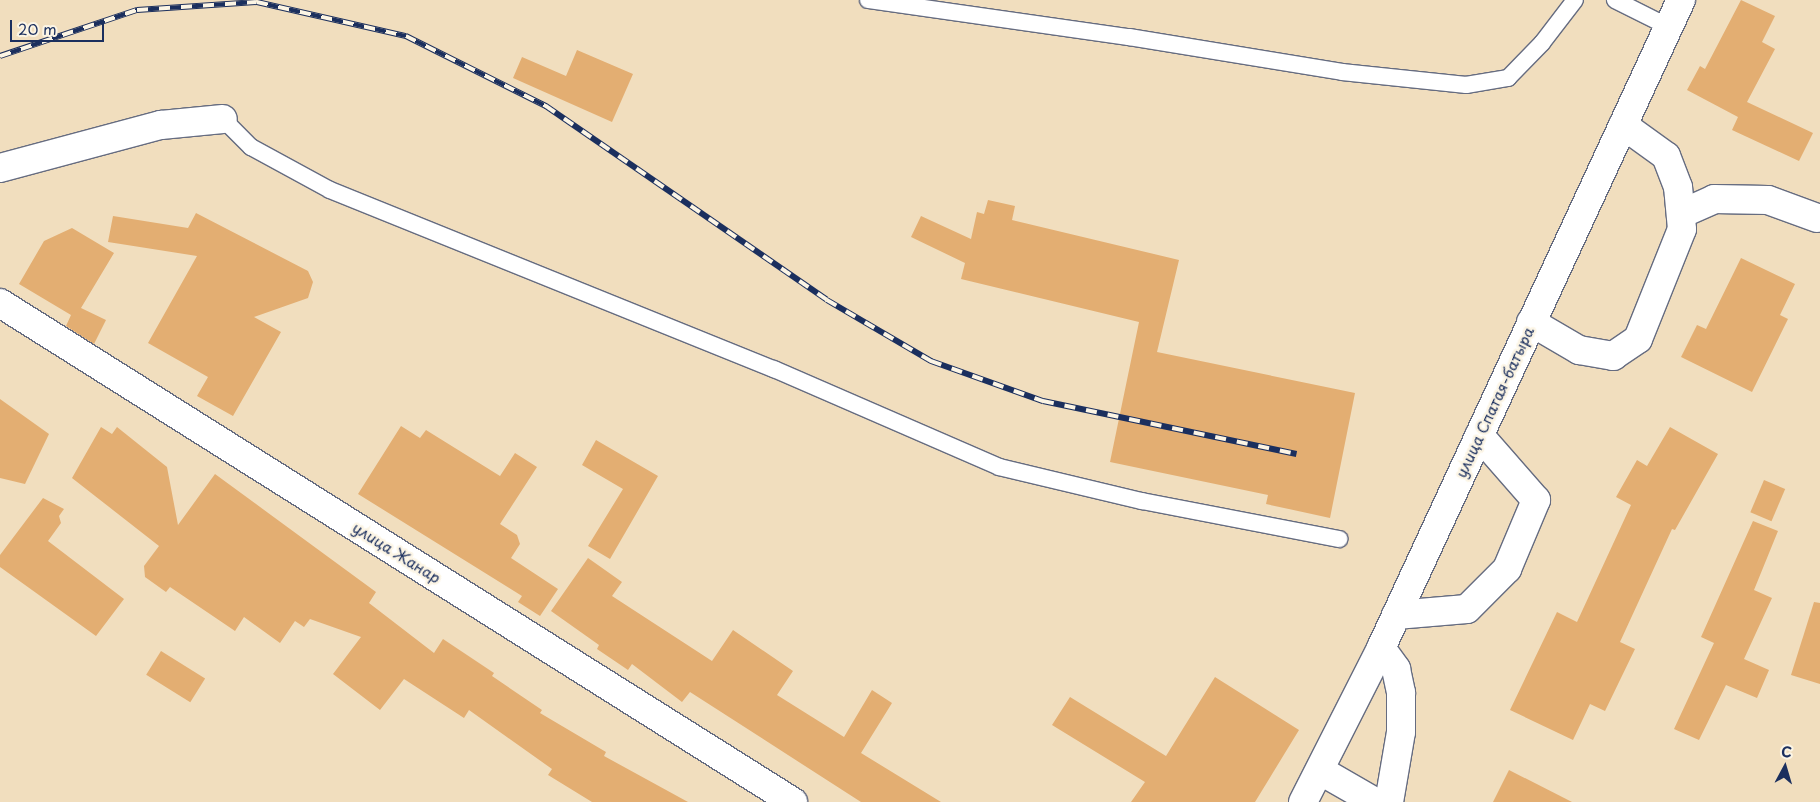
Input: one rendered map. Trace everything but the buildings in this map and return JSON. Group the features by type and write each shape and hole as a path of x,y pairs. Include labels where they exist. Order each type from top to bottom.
{"street":[{"name":"улица Спатая-батыра","path":"1303,802 1381,648 1681,0"},
{"path":"0,168 161,125 224,119"},
{"path":"1531,322 1579,350 1613,356 1638,339 1682,228 1678,187 1666,156 1623,125"},
{"path":"1680,214 1714,199 1768,200 1817,218"},
{"name":"улица Жанар","path":"0,303 793,802"},
{"path":"1396,615 1467,609 1507,569 1536,500 1479,435"},
{"path":"1381,648 1396,669 1401,693 1402,732 1388,802"},
{"path":"1320,771 1375,802"}],"lane":[{"path":"868,0 1129,37 1342,72 1466,85 1508,78 1542,42 1575,0"},
{"path":"1615,0 1669,26"},
{"path":"224,119 250,147 330,190 774,369 999,467 1142,501 1339,539"}],"railway":[{"path":"0,56 137,10 257,2 406,36 546,106 827,300 931,361 1043,401 1297,454"}]}
